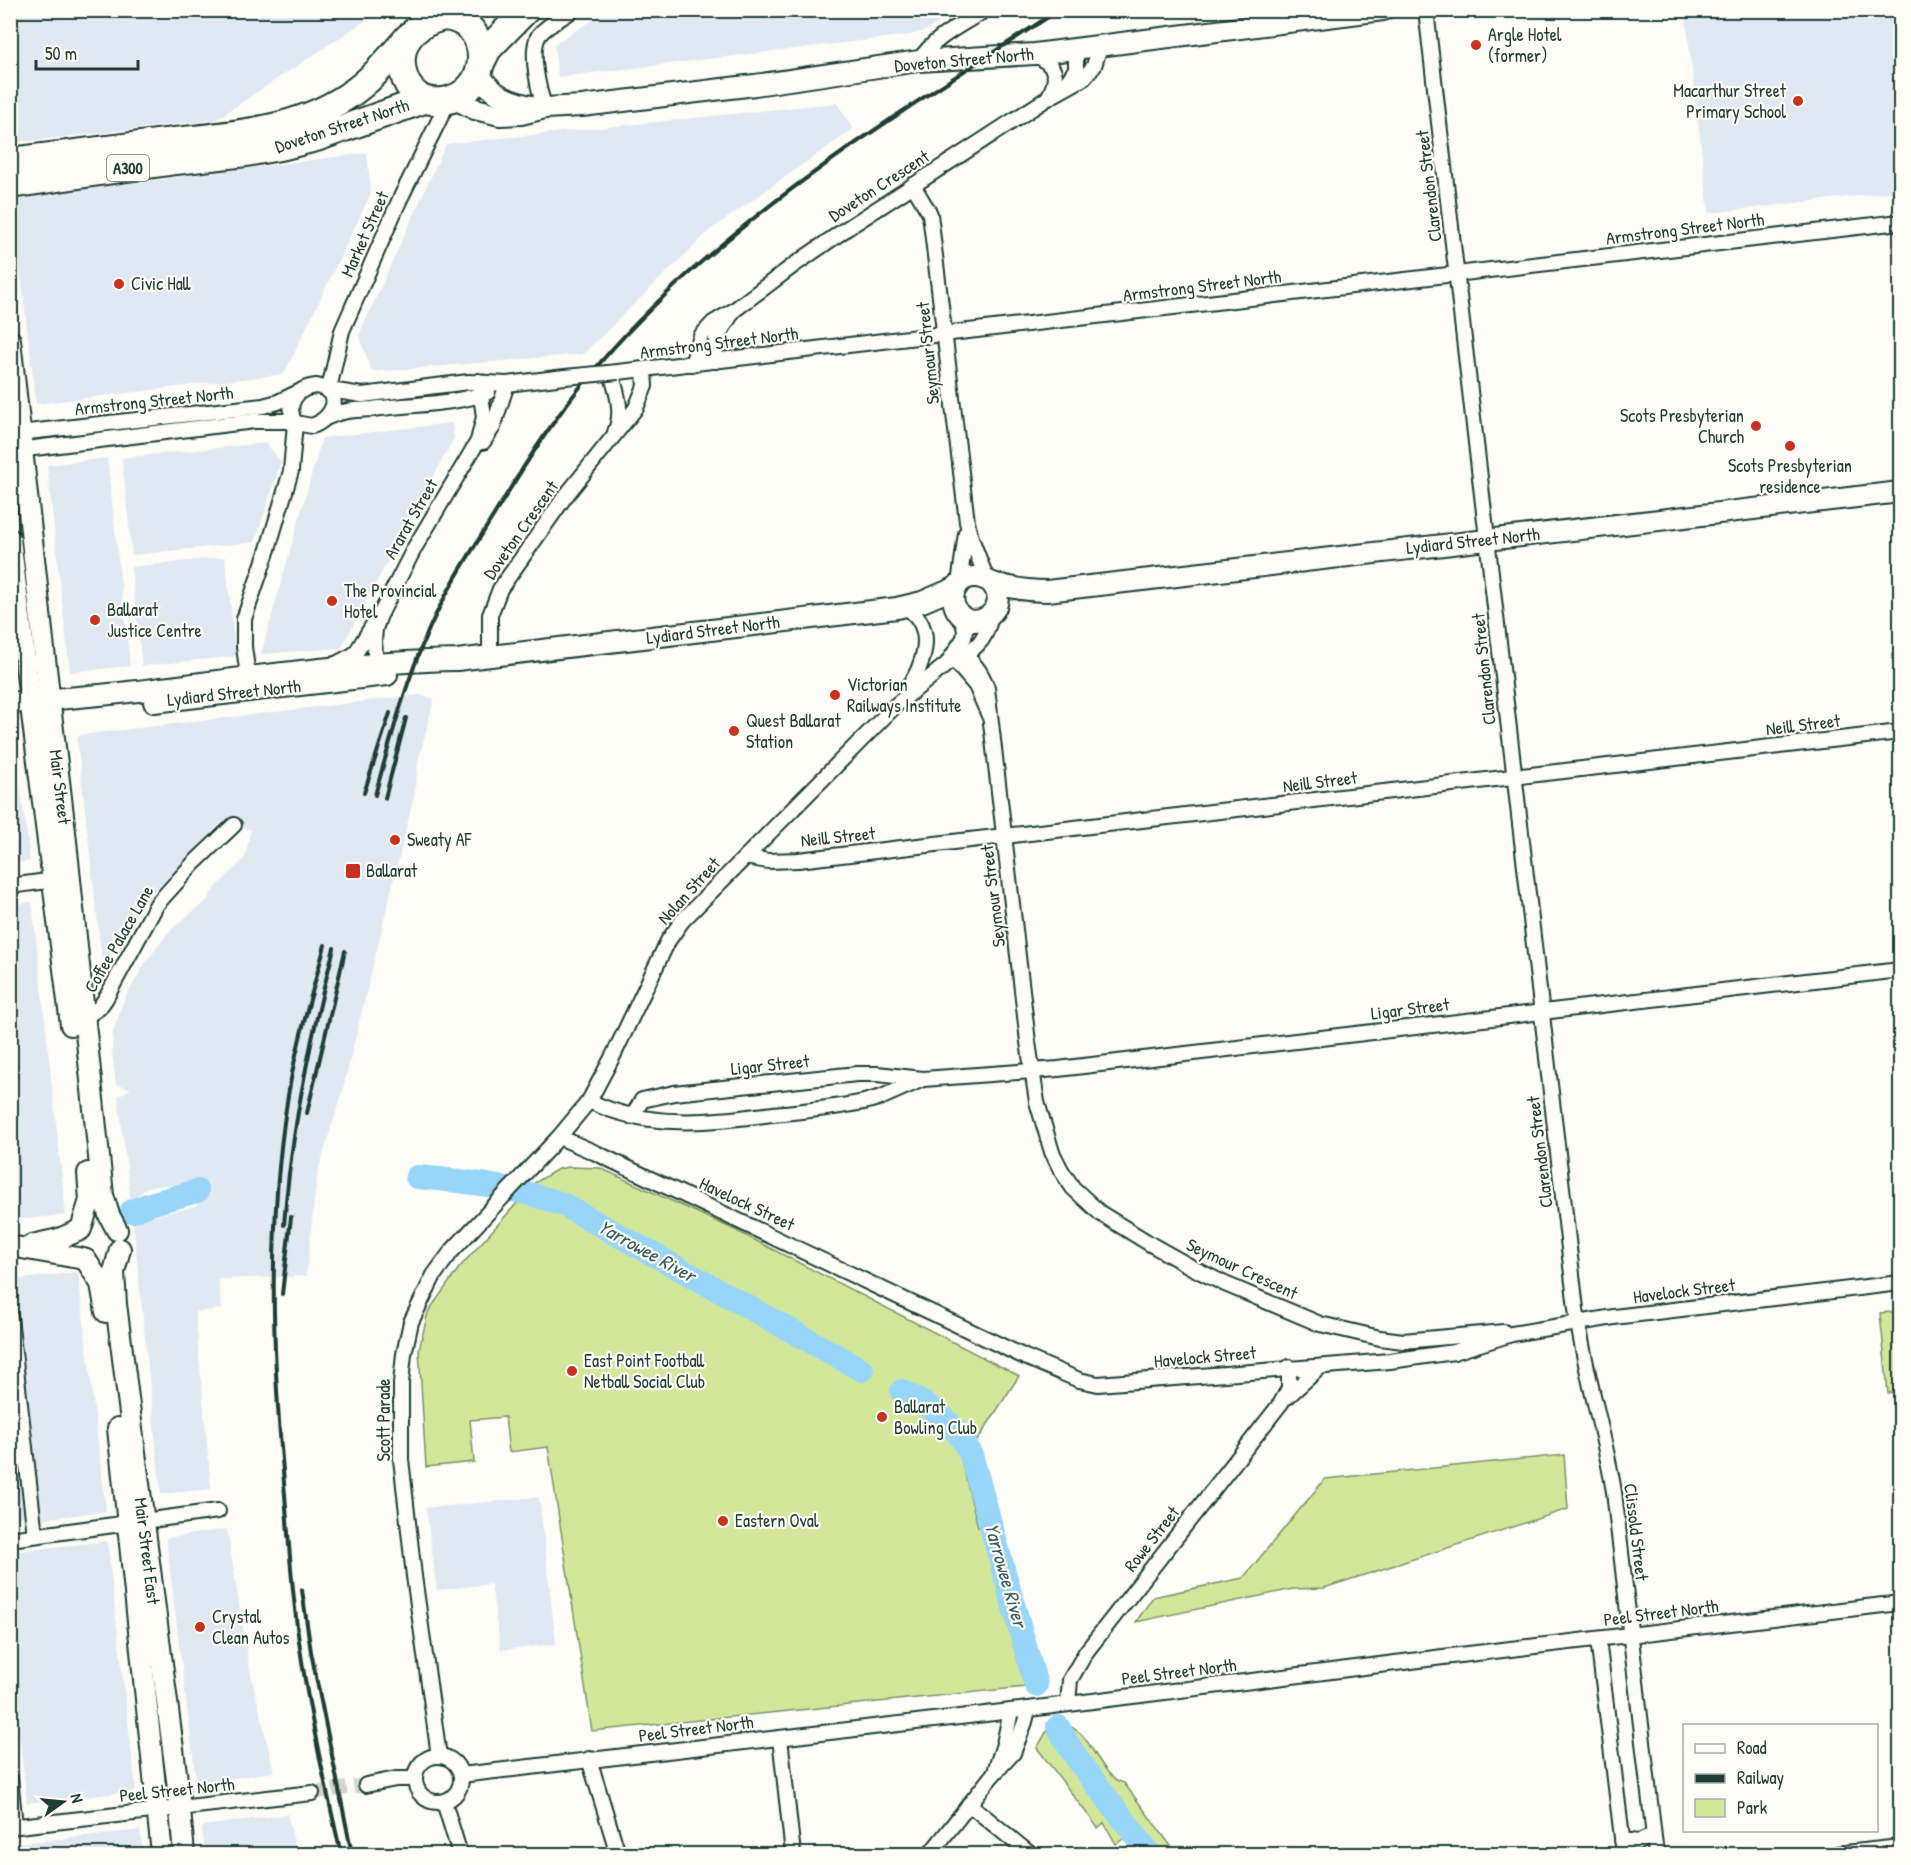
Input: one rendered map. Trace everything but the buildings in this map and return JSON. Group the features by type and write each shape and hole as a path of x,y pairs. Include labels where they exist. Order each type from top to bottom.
{"highway":[{"name":"A300","path":"442,99 470,89 488,49 526,10"},
{"name":"A300","path":"414,26 457,14 478,39 480,68"},
{"path":"414,26 402,54 403,73 409,87 442,99"},
{"name":"Doveton Street North","path":"10,161 239,134 289,123 323,110 363,86 381,69 414,26"},
{"name":"Doveton Street North","path":"10,185 285,146 442,99"}],"main road":[{"name":"Doveton Street North","path":"442,99 500,115 521,114 545,108 582,106 755,85 918,61 1035,54 1100,46 1257,19 1383,10"},
{"name":"Doveton Street North","path":"480,68 484,81 502,98 545,108"},
{"name":"Mair Street","path":"10,340 34,706"},
{"name":"Lydiard Street North","path":"988,581 1021,589 1047,591 1900,492"},
{"name":"Mair Street","path":"10,539 84,1018 103,1195 119,1240"},
{"path":"974,577 988,581 997,597 993,612 985,619 977,621 969,620 960,614 953,600 958,585 974,577"},
{"name":"Lydiard Street North","path":"10,717 34,706 376,670 902,608 922,602 958,585"},
{"name":"Lydiard Street North","path":"993,612 1047,591"},
{"name":"Lydiard Street North","path":"902,608 960,614"},
{"name":"Lydiard Street North","path":"249,683 327,667 376,670"},
{"name":"Mair Street","path":"62,879 90,1190 89,1207 80,1229"},
{"path":"100,1220 110,1223 119,1240 117,1255 106,1263 99,1264 85,1259 15,1247 59,1239 89,1222 100,1220"},
{"path":"80,1229 76,1242 80,1254 85,1259"},
{"name":"Mair Street East","path":"119,1240 114,1272 116,1304 162,1854"},
{"name":"Mair Street East","path":"85,1259 98,1276 104,1298 135,1522 180,1807 184,1854"}],"street":[{"path":"545,108 537,82 536,42 542,32 573,10"},
{"path":"918,61 934,42 985,10"},
{"name":"Clarendon Street","path":"1426,10 1578,1324"},
{"name":"Doveton Crescent","path":"692,364 704,332 716,320 733,311 794,265 913,185 1087,76 1096,63 1100,46"},
{"name":"Doveton Crescent","path":"1053,96 1070,80 1076,69 1076,49"},
{"path":"1035,54 1051,65 1055,73 1053,96"},
{"name":"Market Street","path":"329,390 342,331 442,99"},
{"name":"Seymour Street","path":"913,185 930,214 966,522 965,548 958,585"},
{"name":"Armstrong Street North","path":"328,417 347,411 507,384 614,374 1900,222"},
{"name":"Doveton Crescent","path":"715,361 716,339 733,311"},
{"name":"Doveton Crescent","path":"490,656 490,615 500,589 564,498 636,408 645,386 644,370"},
{"name":"Doveton Crescent","path":"612,436 617,428 620,414 614,374"},
{"name":"Ararat Street","path":"472,453 483,443 493,427 507,384"},
{"path":"249,683 244,647 244,619 291,471 295,422 290,408 299,392 307,387 316,386 329,390 334,404 328,417 312,426 295,422"},
{"name":"Armstrong Street North","path":"329,390 362,395 480,388"},
{"name":"Ararat Street","path":"327,667 355,654 385,605 415,547 472,453 483,427 480,388"},
{"name":"Armstrong Street North","path":"16,442 107,424 263,406 299,392"},
{"name":"Armstrong Street North","path":"16,442 109,440 254,421 295,422"},
{"path":"107,424 109,440"},
{"name":"Seymour Street","path":"966,522 988,581"},
{"name":"Ararat Street","path":"376,670 375,629 385,605"},
{"name":"Nolan Street","path":"896,705 918,672 925,648 922,625 915,614 902,608"},
{"name":"Nolan Street","path":"560,1137 589,1101 672,935 682,921 896,705 956,658 977,647 993,612"},
{"path":"956,658 965,632 960,614"},
{"name":"Seymour Street","path":"956,658 985,682 989,698 1032,1071"},
{"name":"Neill Street","path":"744,857 762,861 798,860 1900,732"},
{"name":"Coffee Palace Lane","path":"84,1018 99,1008 106,998 157,904 193,864 234,825"},
{"path":"10,886 62,879"},
{"name":"Ligar Street","path":"632,1117 641,1100 674,1093 856,1074 923,1079 1032,1071 1900,970"},
{"name":"Seymour Crescent","path":"1032,1071 1047,1139 1060,1170 1073,1188 1086,1202 1107,1217 1201,1272 1320,1324 1380,1338 1403,1341 1539,1329"},
{"name":"Ligar Street","path":"589,1101 632,1117 658,1121 699,1122 843,1106 882,1097 923,1079"},
{"name":"Havelock Street","path":"560,1137 887,1290 1024,1357 1079,1380 1111,1384 1289,1367 1320,1367 1449,1353 1504,1336 1539,1329 1625,1316 1900,1283"},
{"name":"Scott Parade","path":"439,1756 403,1490 399,1408 402,1368 411,1322 434,1275 457,1245 560,1137"},
{"path":"10,1317 34,1535"},
{"name":"Clissold Street","path":"1578,1324 1585,1367 1611,1472 1656,1854"},
{"name":"Rowe Street","path":"1281,1403 1289,1388 1289,1367"},
{"name":"Rowe Street","path":"1062,1705 1070,1680 1086,1652 1281,1403 1320,1367"},
{"path":"10,1539 218,1511"},
{"name":"Peel Street North","path":"461,1775 1062,1705 1900,1603"},
{"path":"1598,1639 1623,1847 1653,1836"},
{"path":"930,1854 1015,1749 1032,1708"},
{"path":"991,1778 1001,1754 1011,1711"},
{"path":"780,1738 794,1854"},
{"path":"439,1756 454,1761 461,1775 458,1791 444,1802 436,1802 420,1794 415,1779 423,1761 439,1756"},
{"path":"589,1759 618,1854"},
{"path":"10,1777 13,1826"},
{"path":"366,1785 396,1779 415,1779"},
{"name":"Peel Street North","path":"13,1826 312,1793"},
{"path":"444,1802 460,1854"},
{"path":"969,1804 1030,1854"},
{"path":"1836,1854 1900,1847"}],"shaded area":[{"path":"10,11 380,11 215,120 11,143"},
{"path":"608,11 959,11 927,30 910,35 558,77 554,44"},
{"name":"Macarthur Street Primary School","path":"1685,11 1900,11 1900,191 1709,213"},
{"path":"837,103 853,129 710,230 583,354 372,372 359,335 446,144"},
{"path":"367,153 371,193 284,374 36,404 12,198"},
{"path":"452,423 454,438 341,648 261,654 322,438"},
{"path":"266,443 281,462 255,542 132,555 122,458"},
{"path":"107,458 130,666 70,672 47,465"},
{"path":"225,557 236,656 142,666 131,567"},
{"path":"420,695 434,699 418,762 415,792 342,1093 317,1174 306,1276 218,1279 222,1309 195,1312 211,1489 161,1494 133,1221 197,1206 191,1183 147,1187 131,1201 118,1096 131,1089 116,1084 112,1051 113,1031 124,1000 146,962 168,933 208,900 211,893 245,858 251,830 222,822 130,916 130,924 116,941 107,964 102,961 77,739 80,735"},
{"path":"15,744 30,861 11,864 10,745"},
{"path":"32,902 66,1215 11,1220 11,905"},
{"path":"78,1272 106,1511 41,1519 13,1280"},
{"path":"10,1395 25,1516 11,1518 10,1518"},
{"path":"539,1497 556,1644 501,1650 491,1584 437,1590 426,1508"},
{"path":"227,1529 249,1666 274,1772 200,1783 196,1780 166,1538"},
{"path":"107,1541 136,1791 27,1803 11,1661 11,1552"},
{"path":"287,1814 297,1854 205,1854 202,1829 204,1826"},
{"path":"140,1830 143,1854 11,1854 11,1844"}],"green space":[{"path":"600,1168 733,1229 1019,1376 962,1464 1025,1687 592,1731 548,1447 509,1452 505,1417 470,1420 474,1462 426,1467 419,1350 428,1312 459,1268 531,1185 558,1169"},
{"path":"1900,1311 1900,1392 1888,1393 1880,1313"},
{"path":"1564,1455 1568,1509 1324,1588 1293,1589 1136,1622 1153,1597 1243,1578 1325,1479"},
{"path":"1063,1722 1081,1734 1106,1770 1124,1783 1177,1854 1136,1854 1125,1838 1116,1844 1104,1823 1098,1828 1037,1748 1048,1729"}],"waterway":[{"path":"797,15 808,10"},
{"name":"Yarrowee River","path":"417,1177 510,1189 564,1205 862,1370"},
{"name":"Yarrowee River","path":"132,1211 197,1191"},
{"name":"Yarrowee River","path":"902,1391 924,1404 951,1425 971,1455 1036,1685"},
{"name":"Yarrowee River","path":"1058,1727 1079,1762 1150,1854"}],"tunnel":[{"path":"312,1793 366,1785"}],"railway":[{"path":"375,795 411,675 442,603 533,453 599,364 648,311 757,215 876,129 1059,10"},
{"path":"364,793 390,713"},
{"path":"385,798 406,718"},
{"path":"325,945 294,1062 287,1102 274,1240 274,1333 279,1425 296,1620 312,1722 341,1854"},
{"path":"284,1225 291,1155 303,1085 334,948"},
{"path":"307,1113 345,951"},
{"path":"282,1294 291,1217"},
{"path":"302,1590 311,1652 352,1854"}],"place":[{"name":"Argle Hotel (former)","path":"1476,45"},
{"name":"Macarthur Street Primary School","path":"1798,101"},
{"name":"Civic Hall","path":"119,284"},
{"name":"Scots Presbyterian Church","path":"1756,426"},
{"name":"Scots Presbyterian residence","path":"1790,446"},
{"name":"The Provincial Hotel","path":"332,601"},
{"name":"Ballarat Justice Centre","path":"95,620"},
{"name":"Victorian Railways Institute","path":"835,695"},
{"name":"Quest Ballarat Station","path":"734,731"},
{"name":"Sweaty AF","path":"395,840"},
{"name":"Ballarat","path":"353,871"},
{"name":"East Point Football Netball Social Club","path":"572,1371"},
{"name":"Ballarat Bowling Club","path":"882,1417"},
{"name":"Eastern Oval","path":"723,1521"},
{"name":"Crystal Clean Autos","path":"200,1627"}]}
